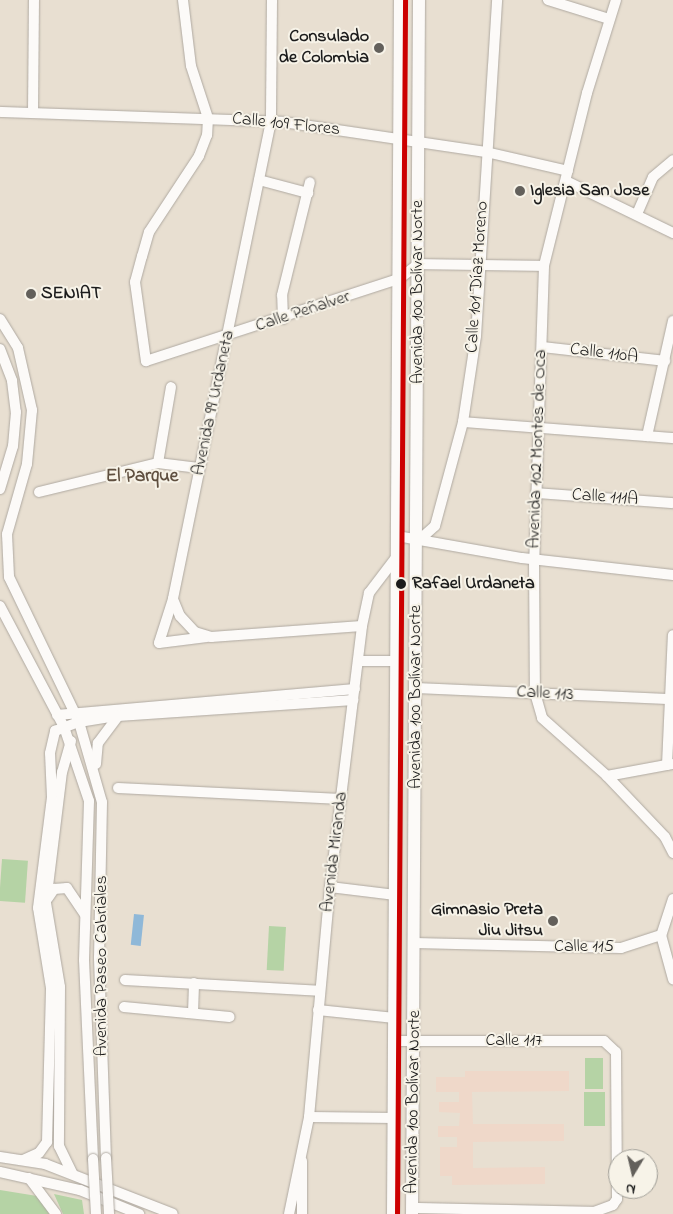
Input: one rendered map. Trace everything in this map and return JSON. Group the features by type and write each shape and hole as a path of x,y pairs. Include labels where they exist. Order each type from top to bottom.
{"main road":[{"name":"Avenida 100 Bolívar Norte","path":"392,1214 396,895 400,0"},
{"name":"Avenida 100 Bolívar Norte","path":"412,1211 416,1042 419,0"}],"street":[{"path":"32,113 34,0"},
{"path":"182,0 191,66 208,118"},
{"name":"Avenida 99 Urdaneta","path":"211,637 159,643 173,599 271,121 272,0"},
{"name":"Calle 101 Díaz Moreno","path":"417,542 435,526 464,422 476,336 497,0"},
{"path":"548,0 608,19"},
{"name":"Avenida 102 Montes de Oca","path":"616,0 608,19 544,266 543,347 534,560 535,694 542,718 607,776 665,837 673,853"},
{"name":"Calle 109 Flores","path":"0,112 271,121 486,152 567,176 673,233"},
{"name":"Calle Peñalver","path":"208,118 199,156 149,232 135,282 145,360 149,361 227,337 399,279 418,264"},
{"path":"638,214 653,177 673,160"},
{"path":"260,180 308,193"},
{"path":"283,319 282,295 310,182"},
{"path":"418,264 544,266"},
{"name":"Avenida Paseo Cabriales","path":"0,319 18,348 32,410 27,464 8,534 9,577 79,722 95,767 104,835 99,958 109,1214"},
{"path":"647,436 673,321"},
{"name":"Calle 110A","path":"543,347 664,361"},
{"path":"0,349 12,381 16,412 13,446 0,489"},
{"path":"158,463 171,387"},
{"path":"464,422 673,438"},
{"path":"39,492 158,463 199,468"},
{"name":"Calle 111A","path":"536,493 673,502"},
{"path":"397,536 417,542 534,560 673,575"},
{"name":"Avenida Miranda","path":"302,1214 302,1160 309,1117 319,990 362,626 369,593 398,555"},
{"path":"173,599 180,616 195,632 211,637 362,626"},
{"name":"Avenida Paseo Cabriales","path":"0,606 64,726 71,742 89,801 85,915 96,1214"},
{"path":"607,776 670,764 673,635"},
{"path":"358,661 397,661"},
{"name":"Calle 113","path":"416,688 671,699"},
{"path":"57,716 74,711 354,694"},
{"path":"24,1160 39,1153 47,1142 51,988 38,908 52,797 50,753 52,735 64,726 118,716 354,694"},
{"path":"95,767 98,743 118,716"},
{"path":"72,1173 58,1146 60,987 46,903 62,772 79,722"},
{"path":"118,788 341,799"},
{"path":"330,887 396,895"},
{"path":"46,903 54,889 67,888 85,915"},
{"path":"673,902 661,935 673,979"},
{"name":"Calle 115","path":"416,944 621,948 661,935"},
{"path":"125,980 194,982 319,990"},
{"path":"193,1013 194,982"},
{"path":"124,1007 230,1017"},
{"path":"318,1010 395,1018"},
{"name":"Calle 117","path":"395,1041 612,1045 616,1063 617,1200 613,1205 594,1212 412,1211"},
{"path":"309,1117 394,1118"},
{"path":"5,1158 24,1160 72,1173 173,1214"},
{"name":"Avenida Miranda","path":"288,1214 293,1179 302,1160"},
{"path":"5,1173 80,1190 139,1214"},
{"path":"29,1178 56,1214"}],"shaded area":[{"path":"465,1071 569,1071 569,1091 472,1092 473,1124 564,1124 564,1141 473,1142 473,1168 545,1167 545,1184 452,1185 452,1176 440,1176 440,1147 457,1147 457,1137 438,1137 438,1126 459,1126 460,1113 439,1112 439,1102 459,1102 459,1092 436,1092 436,1077 465,1077"}],"green space":[{"path":"2,859 28,861 25,903 0,901"},
{"path":"269,926 286,927 284,971 267,970"},
{"path":"585,1058 603,1058 603,1089 585,1089"},
{"path":"584,1092 605,1092 605,1126 584,1126"},
{"path":"0,1190 37,1196 50,1214 0,1214"},
{"path":"54,1194 82,1200 84,1214 63,1214"}],"water":[{"path":"134,914 144,915 141,946 131,945"}],"transit line":[{"path":"397,1214 405,0"}],"place":[{"name":"Consulado de Colombia","path":"379,48"},
{"name":"Iglesia San Jose","path":"520,191"},
{"name":"SENIAT","path":"31,294"},
{"name":"Rafael Urdaneta","path":"401,584"},
{"name":"Gimnasio Preta Jiu Jitsu","path":"553,921"}],"district":[{"name":"El Parque","path":"142,477"}]}
